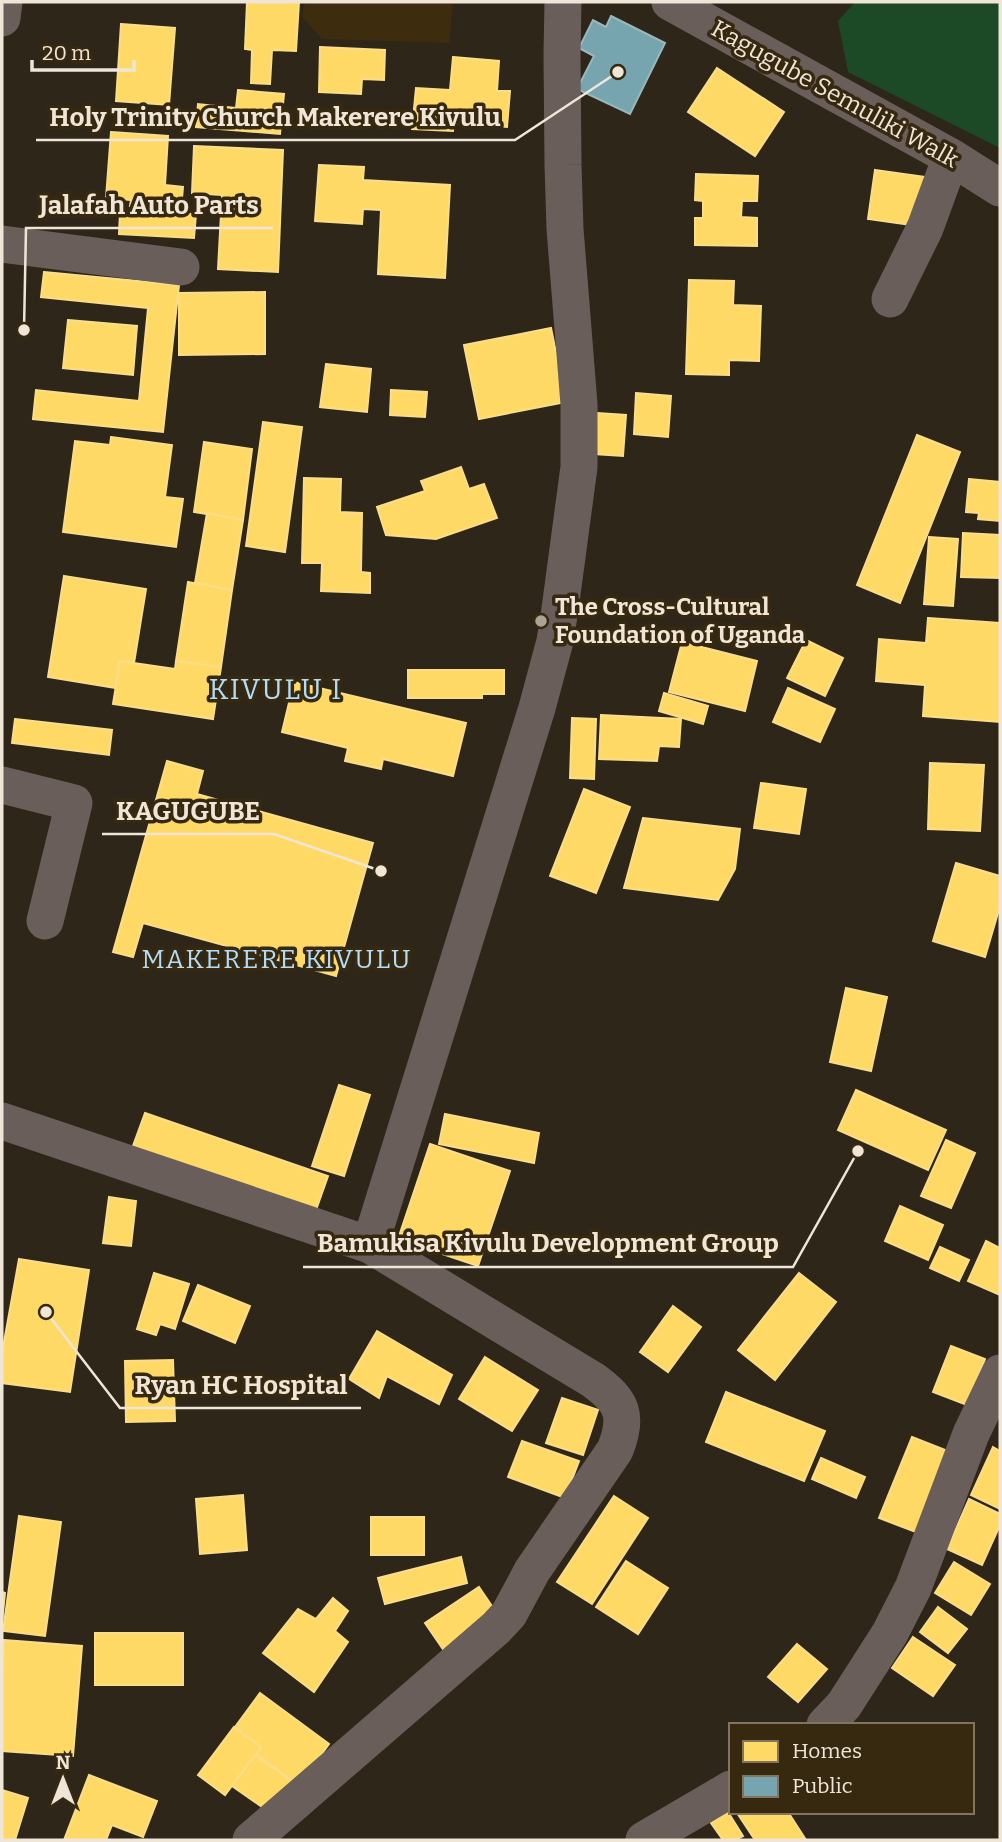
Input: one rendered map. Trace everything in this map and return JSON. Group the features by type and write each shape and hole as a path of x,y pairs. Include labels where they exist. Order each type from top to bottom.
{"street":[{"path":"2,18 4,2"},
{"path":"370,1245 537,708 555,641 560,609 579,467 579,417 565,229 562,54 564,2"},
{"name":"Kagugube Semuliki Walk","path":"670,2 951,157 1000,188"},
{"path":"890,299 925,228 951,157"},
{"path":"2,244 181,267"},
{"path":"2,785 74,803 45,921"},
{"path":"2,1121 370,1245 608,1391 618,1402 622,1413 621,1435 615,1450 532,1571 509,1614 251,1840"},
{"path":"827,1723 844,1706 890,1633 913,1588 971,1434 1000,1373"},
{"path":"644,1840 729,1790"}],"shaded area":[{"path":"305,2 453,2 449,43 322,39 302,17"}],"green space":[{"path":"855,2 1000,2 1000,148 848,72 838,21"}],"building: Homes":[{"path":"247,2 299,2 296,51 272,50 270,84 251,83 252,50 245,49"},
{"path":"121,24 175,28 169,105 116,101"},
{"path":"320,47 385,50 384,80 362,79 361,94 319,92"},
{"path":"453,57 499,61 497,91 510,91 507,127 454,123 453,131 412,129 416,88 450,90"},
{"path":"717,68 784,112 755,156 688,112"},
{"path":"238,90 284,94 280,134 196,127 198,104 236,108"},
{"path":"111,132 168,136 165,185 183,187 181,210 130,206 131,200 106,198"},
{"path":"194,146 283,150 278,272 218,269 222,195 192,193"},
{"path":"319,165 364,167 363,180 450,185 445,278 378,274 381,210 363,209 362,224 315,221"},
{"path":"875,170 926,177 919,226 868,219"},
{"path":"696,174 758,176 757,201 742,201 741,217 757,218 757,246 695,245 695,218 703,218 703,201 695,200"},
{"path":"120,211 196,214 194,238 119,234"},
{"path":"44,272 179,285 163,432 33,419 36,390 139,401 148,308 41,297"},
{"path":"689,280 734,281 733,305 761,306 759,361 729,360 729,375 686,374"},
{"path":"265,292 265,354 179,355 179,293"},
{"path":"68,320 137,326 133,375 63,368"},
{"path":"551,328 566,402 479,419 464,345"},
{"path":"326,364 371,369 367,412 320,407"},
{"path":"391,390 427,392 425,417 390,415"},
{"path":"636,393 671,396 668,437 634,434"},
{"path":"597,413 626,415 623,456 594,454"},
{"path":"263,422 302,427 285,552 246,546"},
{"path":"917,435 960,452 900,603 857,585"},
{"path":"111,437 172,445 165,497 183,499 176,547 63,532 75,441 110,445"},
{"path":"204,442 252,449 243,520 194,512"},
{"path":"461,467 469,489 484,484 497,518 436,539 386,535 377,507 425,491 421,481"},
{"path":"304,478 341,479 340,512 362,513 361,572 370,573 370,593 321,591 322,563 302,563"},
{"path":"969,479 1000,482 1000,521 978,519 979,513 966,512"},
{"path":"207,513 243,520 232,590 195,583"},
{"path":"963,533 1000,535 1000,578 961,577"},
{"path":"929,537 958,539 953,606 924,604"},
{"path":"64,576 146,589 134,663 120,661 116,688 48,677"},
{"path":"188,582 232,590 221,667 176,661"},
{"path":"928,618 1000,623 1000,722 923,716 925,685 876,681 879,639 926,643"},
{"path":"806,640 843,658 825,696 787,678"},
{"path":"682,642 757,661 745,711 669,692"},
{"path":"120,661 175,669 176,661 221,667 213,719 113,704"},
{"path":"408,670 504,670 504,694 482,694 482,698 408,698"},
{"path":"294,682 466,723 453,776 383,759 381,769 345,761 348,748 282,732"},
{"path":"788,688 835,709 820,742 773,722"},
{"path":"664,693 708,706 703,724 659,711"},
{"path":"601,715 681,719 679,747 659,746 657,761 599,759"},
{"path":"572,718 596,719 594,779 570,778"},
{"path":"15,719 112,730 109,755 12,743"},
{"path":"167,761 203,771 197,794 373,843 336,976 143,923 133,957 113,952"},
{"path":"930,763 984,765 980,831 928,829"},
{"path":"761,783 806,789 799,834 754,828"},
{"path":"584,789 630,807 596,893 550,876"},
{"path":"643,818 740,829 735,869 718,900 624,888"},
{"path":"956,863 1000,876 1000,906 985,957 933,941"},
{"path":"846,988 887,997 871,1071 830,1062"},
{"path":"339,1085 370,1095 344,1176 312,1166"},
{"path":"856,1090 946,1130 928,1170 838,1130"},
{"path":"145,1113 328,1176 316,1210 133,1146"},
{"path":"445,1114 539,1133 534,1163 439,1144"},
{"path":"946,1140 975,1153 951,1208 921,1196"},
{"path":"430,1144 510,1171 478,1266 398,1239"},
{"path":"109,1197 136,1201 131,1246 103,1243"},
{"path":"900,1206 943,1225 928,1260 885,1241"},
{"path":"986,1241 1000,1248 1000,1295 968,1281"},
{"path":"940,1247 969,1260 959,1281 930,1268"},
{"path":"19,1259 89,1270 70,1392 2,1383 2,1353"},
{"path":"154,1273 189,1284 175,1329 160,1324 156,1335 137,1329"},
{"path":"799,1273 836,1302 775,1380 738,1350"},
{"path":"198,1285 250,1306 235,1343 183,1321"},
{"path":"673,1306 701,1327 668,1372 640,1352"},
{"path":"377,1331 452,1375 439,1404 387,1376 379,1398 349,1379"},
{"path":"951,1346 985,1359 967,1405 933,1392"},
{"path":"485,1357 538,1390 512,1431 459,1399"},
{"path":"173,1360 175,1421 126,1422 125,1361"},
{"path":"726,1392 825,1431 804,1481 706,1442"},
{"path":"562,1398 598,1410 583,1455 546,1443"},
{"path":"912,1437 953,1453 921,1534 879,1518"},
{"path":"522,1441 579,1461 565,1498 508,1477"},
{"path":"993,1447 1000,1451 1000,1509 971,1495"},
{"path":"821,1458 865,1477 856,1498 812,1479"},
{"path":"243,1495 247,1550 200,1554 196,1499"},
{"path":"614,1496 648,1518 592,1604 557,1582"},
{"path":"969,1499 1000,1514 1000,1525 982,1565 947,1549"},
{"path":"19,1516 61,1522 45,1636 3,1631"},
{"path":"371,1517 424,1517 424,1555 371,1555"},
{"path":"461,1557 467,1583 385,1604 378,1578"},
{"path":"626,1561 668,1588 638,1634 596,1607"},
{"path":"954,1562 990,1584 971,1615 935,1593"},
{"path":"479,1587 498,1615 445,1652 425,1623"},
{"path":"2,1592 5,1593 2,1623"},
{"path":"333,1598 348,1611 335,1631 348,1642 314,1692 263,1653 298,1609 316,1619"},
{"path":"938,1607 967,1629 948,1653 920,1632"},
{"path":"95,1633 183,1633 183,1685 95,1685"},
{"path":"913,1637 955,1665 933,1696 892,1668"},
{"path":"4,1640 82,1646 73,1756 2,1751"},
{"path":"797,1644 827,1669 798,1702 768,1677"},
{"path":"260,1693 329,1744 304,1778 295,1783 256,1754 261,1747 235,1727"},
{"path":"234,1727 261,1747 225,1795 198,1775"},
{"path":"255,1755 294,1783 272,1814 232,1786"},
{"path":"89,1775 157,1801 143,1837 112,1825 106,1840 64,1840"},
{"path":"2,1790 28,1798 15,1840 2,1840"},
{"path":"728,1812 743,1836 735,1840 723,1840 711,1823"},
{"path":"738,1814 789,1814 806,1840 755,1840"}],"building: Public":[{"path":"611,16 665,43 630,114 577,89 594,56 579,48 593,20 606,27"}],"place":[{"name":"Holy Trinity Church Makerere Kivulu","path":"618,72"},
{"name":"Jalafah Auto Parts","path":"24,330"},
{"name":"The Cross-Cultural Foundation of Uganda","path":"541,621"},
{"name":"KAGUGUBE","path":"381,871"},
{"name":"Bamukisa Kivulu Development Group","path":"858,1151"},
{"name":"Ryan HC Hospital","path":"46,1312"}],"district":[{"name":"KIVULU I","path":"276,689"},
{"name":"MAKERERE KIVULU","path":"277,959"}]}
